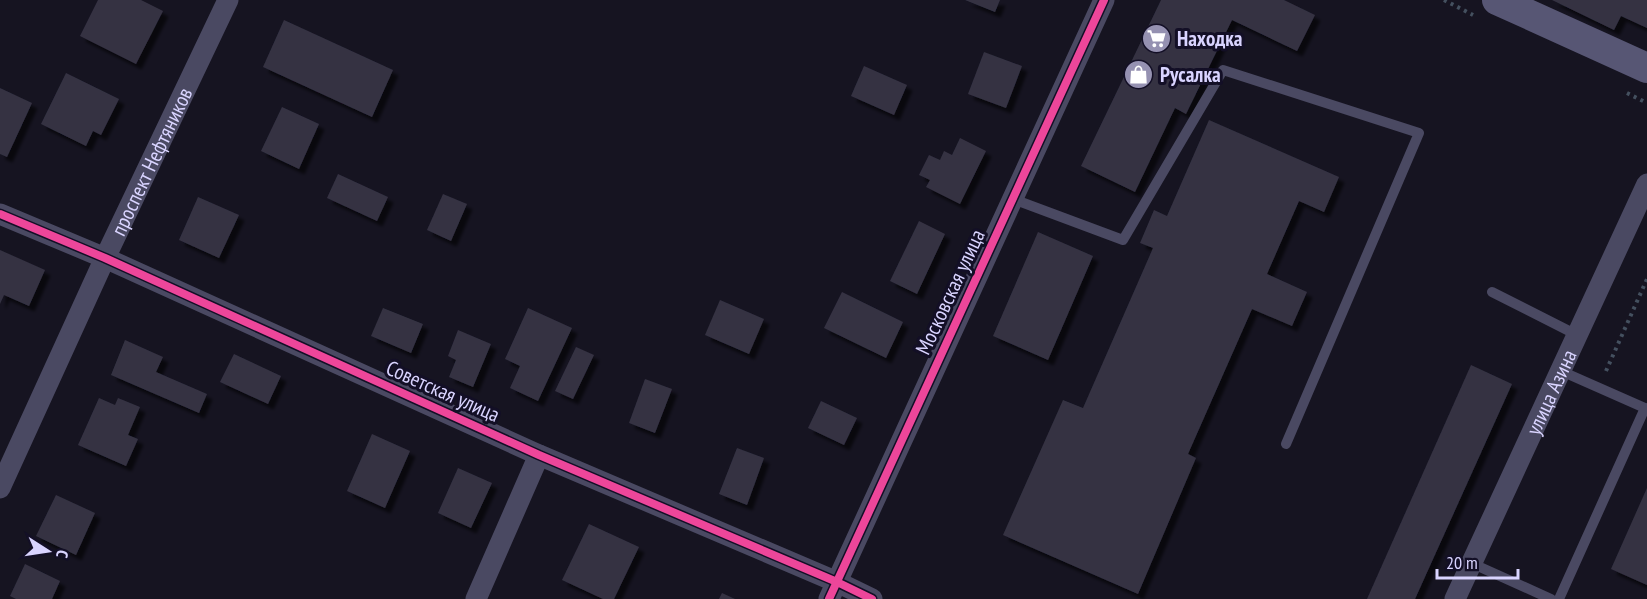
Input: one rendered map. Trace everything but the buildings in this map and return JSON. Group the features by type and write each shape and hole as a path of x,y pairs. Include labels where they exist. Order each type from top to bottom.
{"main road":[{"path":"1497,0 1647,68"}],"street":[{"name":"проспект Нефтяников","path":"0,488 105,258 228,0"},
{"name":"Московская улица","path":"833,590 1104,0"},
{"name":"улица Азина","path":"1455,599 1647,184"},
{"name":"Советская улица","path":"0,214 105,258 833,590 872,599"},
{"path":"476,599 539,455"}],"lane":[{"path":"1013,199 1123,240 1223,70 1419,133 1286,444"},
{"path":"1492,292 1577,335"},
{"path":"1559,599 1646,409 1561,370"},
{"path":"1472,563 1551,599"}],"path":[{"path":"1599,388 1647,279"}],"cycle path":[{"path":"829,599 1104,0"},
{"path":"0,214 105,258 539,455 872,599"}],"place":[{"name":"Находка","path":"1156,38"},
{"name":"Русалка","path":"1139,74"}]}
